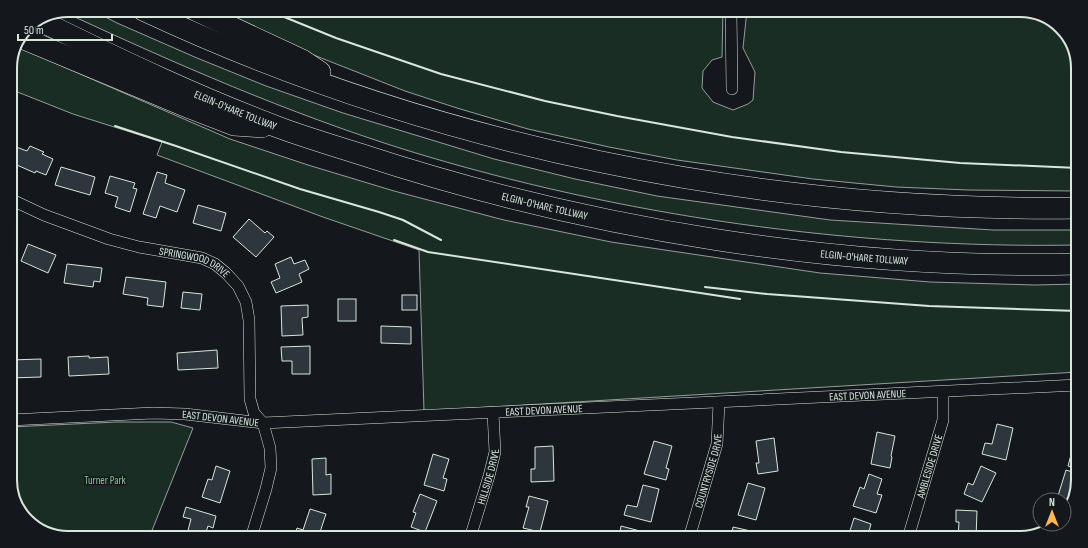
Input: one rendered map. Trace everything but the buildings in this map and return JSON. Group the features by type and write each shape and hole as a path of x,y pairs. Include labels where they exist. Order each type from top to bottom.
{"highway":[{"path":"159,17 208,39 354,94 435,120 513,142 582,158 707,182 813,196 890,203 969,207 1071,208"},
{"path":"210,17 302,60 354,94"},
{"name":"ELGIN-O'HARE TOLLWAY","path":"45,23 122,62 284,129 409,170 474,189 544,206 621,223 770,247 856,256 931,261 1071,264"},
{"path":"26,40 234,125 284,129"}],"street":[{"path":"731,17 732,89"},
{"name":"SPRINGWOOD DRIVE","path":"17,202 44,215 109,239 139,247 202,258 215,264 238,286 246,302 249,320 250,399 254,413 263,423 270,448 271,468 253,531"},
{"name":"EAST DEVON AVENUE","path":"17,420 185,414 263,423 719,403 1071,385"},
{"name":"AMBLESIDE DRIVE","path":"910,531 943,420 942,392"},
{"name":"COUNTRYSIDE DRIVE","path":"691,531 717,444 719,403"},
{"name":"HILLSIDE DRIVE","path":"472,531 495,452 493,413"}],"green space":[{"path":"75,17 105,17 197,58 266,86 343,113 494,159 575,179 657,196 830,220 993,230 1071,230 1071,245 994,245 909,241 823,234 738,224 654,210 570,193 487,173 362,136 275,104"},
{"path":"231,17 723,17 722,57 712,60 703,71 702,88 713,102 733,110 748,104 753,100 755,72 743,48 746,17 1026,17 1042,22 1053,30 1066,46 1070,58 1071,191 968,190 896,187 813,179 677,160 528,129 405,91 301,50"},
{"path":"21,48 230,139 308,165 394,191 504,220 611,242 820,273 930,282 1035,285 1071,284 1071,372 424,411 419,250 323,217 157,155 162,142 73,114 17,92 17,65"},
{"name":"Turner Park","path":"116,422 171,422 193,428 152,531 62,531 46,526 40,522 30,513 22,502 17,483 17,427"}],"wall":[{"path":"284,17 336,38 441,74 545,101 617,116 732,137 841,152 960,163 1071,168"},
{"path":"115,126 300,189 403,220 441,240"},
{"path":"394,240 428,252 740,299"},
{"path":"705,287 767,294 929,306 1071,311"}]}
